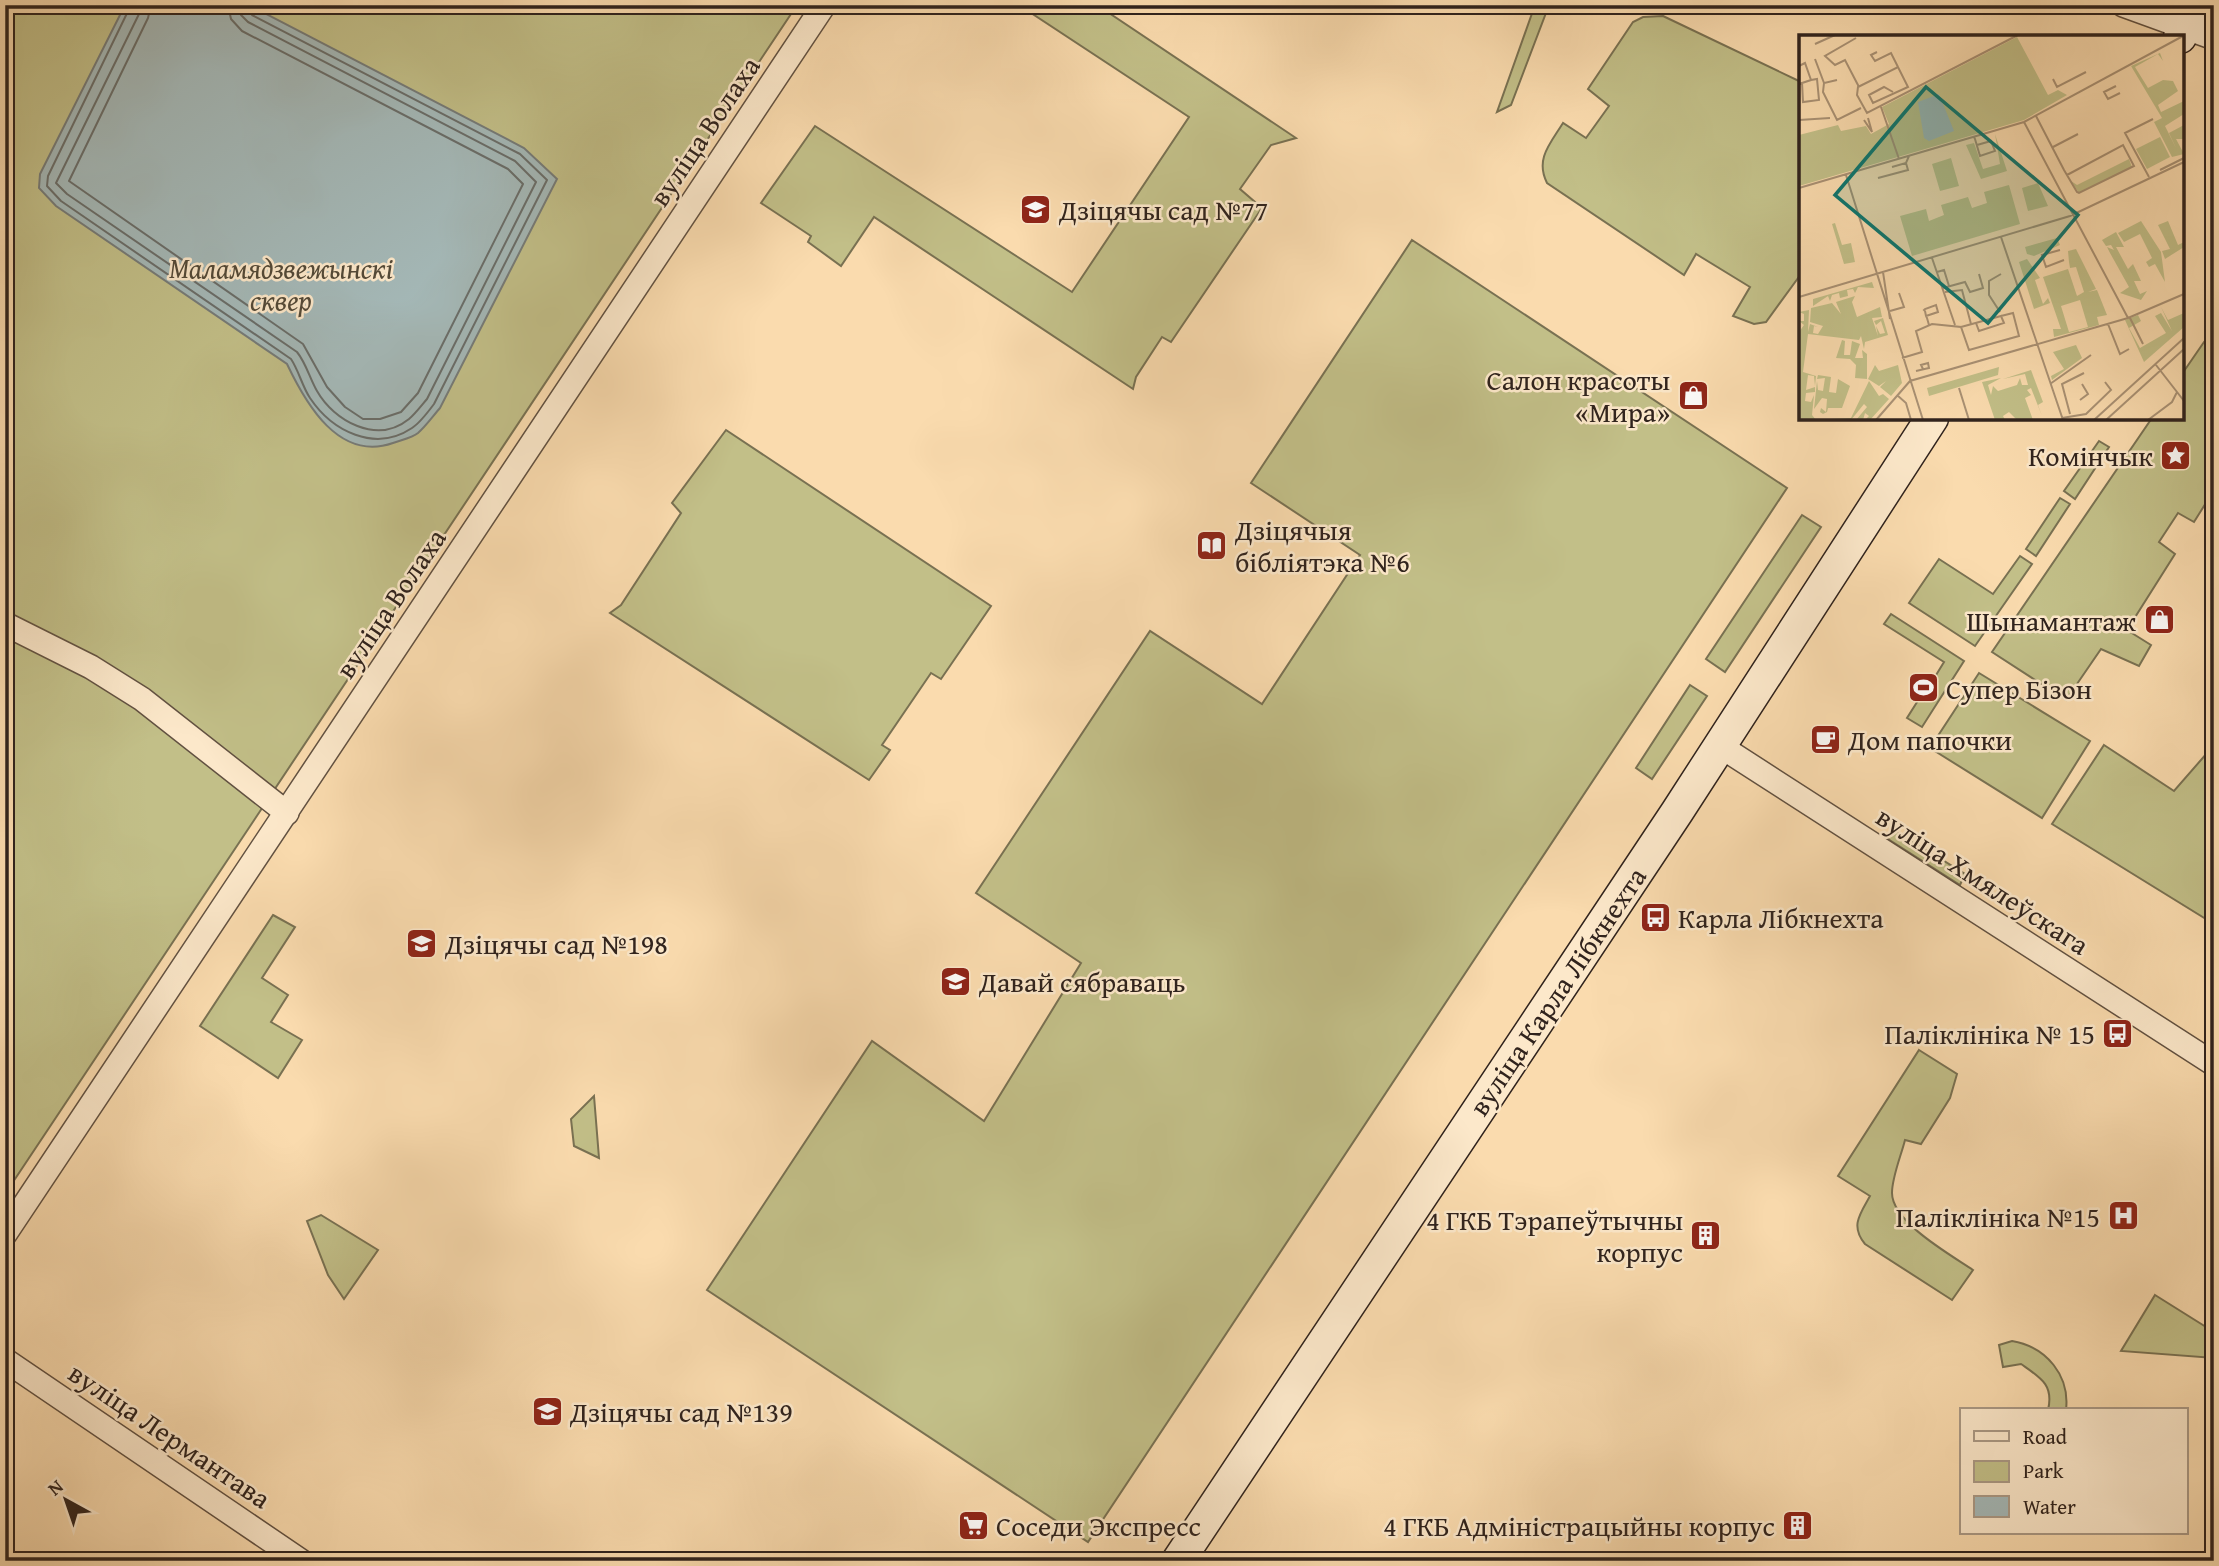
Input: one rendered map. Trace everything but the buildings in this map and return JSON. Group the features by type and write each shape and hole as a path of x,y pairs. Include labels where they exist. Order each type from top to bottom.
{"main road":[{"name":"вуліца Карла Лібкнехта","path":"1178,1561 1720,746 1931,420"}],"street":[{"name":"вуліца Волаха","path":"5,1234 824,5"},
{"path":"2123,5 2194,27"},
{"path":"5,624 91,667 133,693 287,813"},
{"name":"вуліца Хмялеўскага","path":"1720,746 2214,1064"},
{"name":"вуліца Лермантава","path":"5,1360 301,1561"}],"green space":[{"name":"Маламядзвежынскі сквер","path":"5,5 797,5 5,1194"},
{"path":"1019,5 1097,5 1296,138 1271,145 1240,189 1262,208 1171,342 1162,337 1136,377 1133,389 874,217 841,266 808,242 811,236 761,203 815,126 1072,292 1189,117"},
{"path":"1535,5 1549,5 1511,105 1497,112"},
{"path":"1663,16 1799,81 1799,277 1766,322 1754,324 1733,316 1750,287 1696,254 1684,275 1547,183 1543,159 1549,145 1563,123 1586,138 1609,106 1588,89 1633,22 1643,17"},
{"path":"1412,240 1787,488 1088,1542 707,1290 872,1041 984,1121 1081,963 976,893 1150,631 1262,704 1360,555 1251,483"},
{"path":"2204,342 2214,348 2214,490 2194,522 2178,513 2159,542 2175,554 2127,630 2151,645 2139,666 2101,649 2066,700 1992,652 2151,420 2184,420 2184,371"},
{"path":"726,430 991,606 941,679 931,673 882,745 890,750 869,780 610,613 621,605 681,513 672,503"},
{"path":"2099,441 2109,447 2075,499 2064,491"},
{"path":"2060,498 2070,504 2036,556 2026,549"},
{"path":"1802,515 1821,527 1725,672 1706,659"},
{"path":"2020,556 2032,564 1975,646 1909,603 1939,559 1993,594"},
{"path":"1891,614 1964,661 1922,727 1907,718 1919,699 1924,701 1937,682 1933,680 1944,662 1884,624"},
{"path":"1979,673 2090,741 2042,818 1930,748"},
{"path":"1690,685 1707,696 1652,779 1636,768"},
{"path":"2104,745 2174,791 2214,745 2214,924 2052,824"},
{"path":"1894,830 1965,874 1960,885 1888,839"},
{"path":"273,915 295,927 262,978 288,995 271,1022 302,1040 278,1078 200,1026"},
{"path":"1919,1050 1957,1074 1950,1098 1921,1144 1905,1140 1892,1193 1895,1204 1912,1226 1973,1270 1952,1300 1865,1244 1860,1238 1857,1226 1870,1196 1838,1176"},
{"path":"594,1096 599,1158 574,1146 571,1119"},
{"path":"321,1215 378,1250 344,1299 328,1275 307,1221"},
{"path":"2155,1295 2214,1332 2214,1358 2121,1351"},
{"path":"2012,1341 2025,1344 2046,1357 2060,1375 2066,1408 2048,1408 2049,1394 2044,1383 2021,1364 2003,1367 1999,1345"}],"water":[{"path":"125,5 249,5 524,148 557,179 440,408 416,435 374,447 356,444 341,437 315,412 287,364 56,206 39,188 40,174"}],"place":[{"name":"Дзіцячы сад №77","path":"1036,209"},
{"name":"Салон красоты «Мира»","path":"1693,395"},
{"name":"Комінчык","path":"2176,455"},
{"name":"Дзіцячыя бібліятэка №6","path":"1212,545"},
{"name":"Шынамантаж","path":"2159,620"},
{"name":"Супер Бізон","path":"1923,688"},
{"name":"Дом папочки","path":"1825,739"},
{"name":"Карла Лібкнехта","path":"1655,917"},
{"name":"Дзіцячы сад №198","path":"422,943"},
{"name":"Давай сябраваць","path":"956,981"},
{"name":"Паліклініка № 15","path":"2118,1033"},
{"name":"Паліклініка №15","path":"2123,1216"},
{"name":"4 ГКБ Тэрапеўтычны корпус","path":"1706,1235"},
{"name":"Дзіцячы сад №139","path":"547,1411"},
{"name":"Соседи Экспресс","path":"973,1525"},
{"name":"4 ГКБ Адміністрацыйны корпус","path":"1798,1525"}]}
